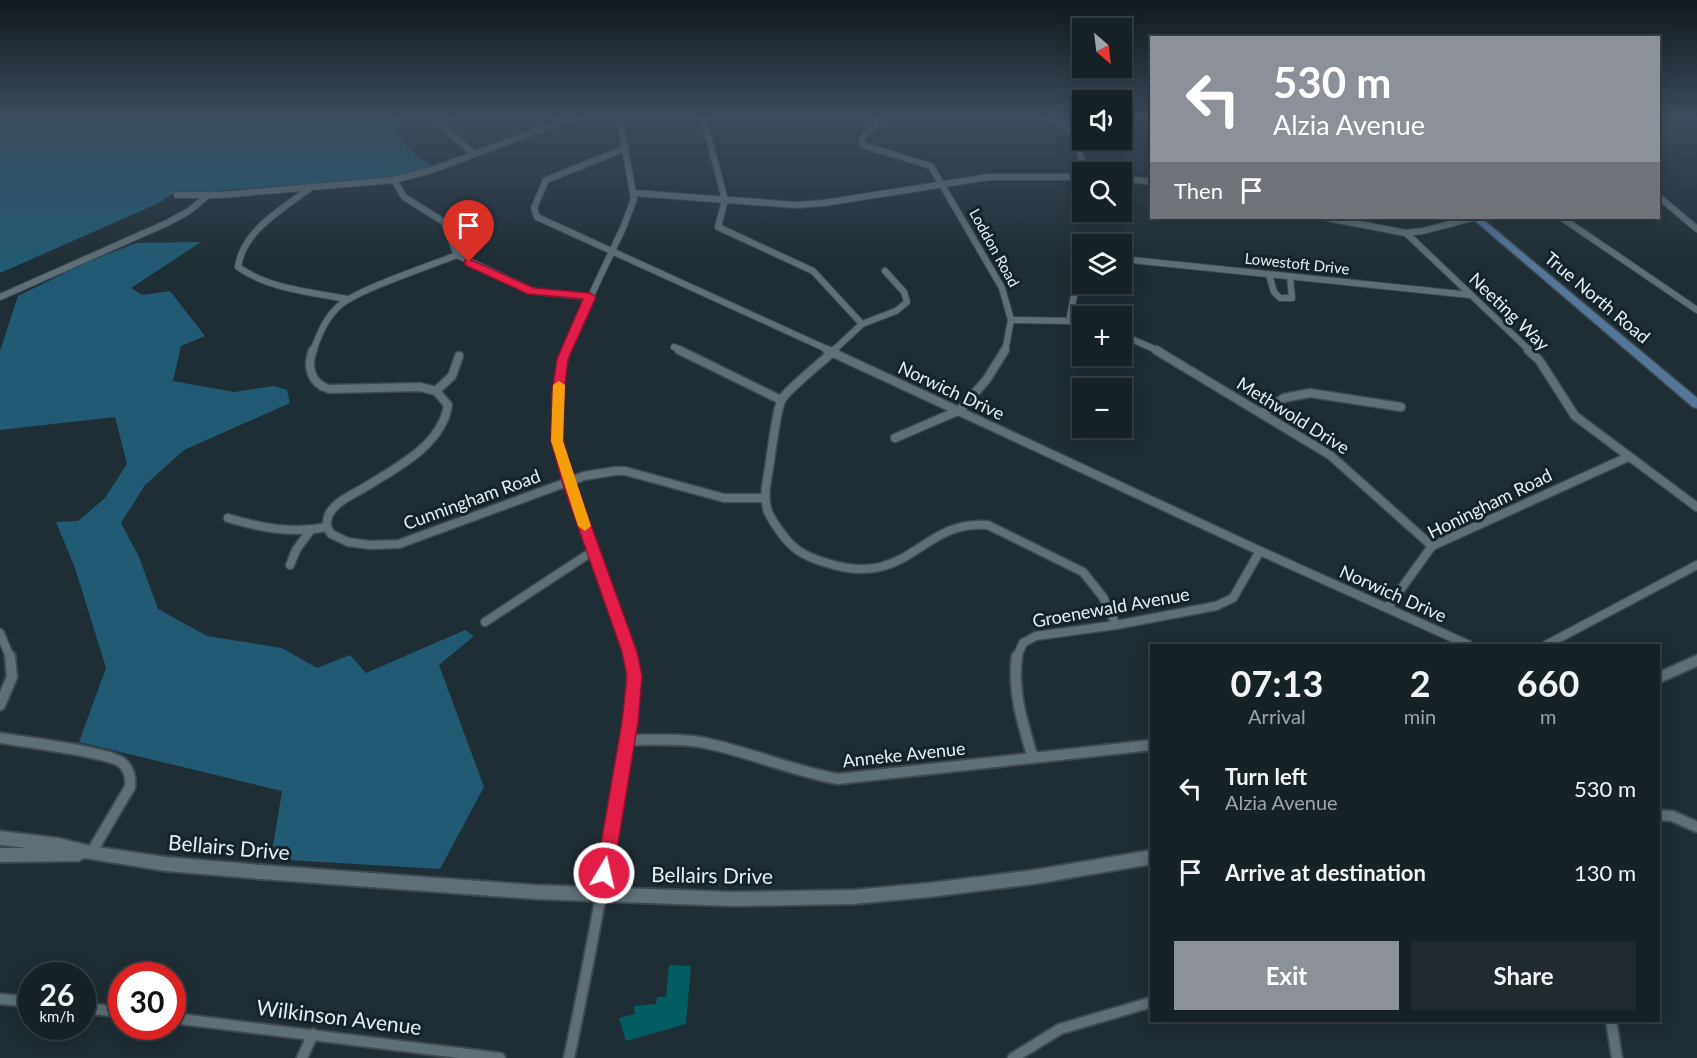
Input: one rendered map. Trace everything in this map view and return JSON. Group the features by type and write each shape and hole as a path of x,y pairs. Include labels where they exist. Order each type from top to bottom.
{"main road":[{"name":"True North Road","path":"1475,219 1696,402"}],"street":[{"path":"177,195 207,196 394,180 444,165"},
{"name":"Norwich Drive","path":"580,165 547,178 542,185 534,210 540,219 1466,644"},
{"path":"569,1058 602,895 634,683 632,659 568,481 557,441 560,372 566,349 629,215 634,193 629,165"},
{"path":"716,165 725,200 717,225 720,230 813,271 862,324"},
{"name":"Loddon Road","path":"895,438 960,410 987,379 1004,354 1011,320 1002,288 943,184 929,165"},
{"path":"634,193 810,205 998,176 1072,177"},
{"path":"1132,179 1150,182"},
{"path":"394,180 404,196 444,222 457,255 532,291 590,297"},
{"path":"310,188 251,238 240,252 238,267 243,272 267,281 347,299"},
{"path":"0,297 167,223 189,211 207,196"},
{"path":"1660,198 1697,229"},
{"path":"1331,219 1406,233 1470,219"},
{"path":"1563,219 1697,310"},
{"name":"Neeting Way","path":"1406,233 1539,360 1575,416 1697,507"},
{"path":"228,518 284,532 310,531 327,527 326,520 337,504 412,458 434,437 443,424 447,408 446,400 436,392 420,387 336,390 324,388 316,383 309,359 313,346 328,318 347,299 457,255"},
{"name":"Lowestoft Drive","path":"1132,260 1470,295"},
{"path":"885,271 904,292 907,302 896,311 862,324 781,400 764,498 768,513 796,550 823,562 857,570 891,565 955,526 978,523 997,528 1083,572 1103,597 1116,625"},
{"path":"1269,275 1274,292 1285,299 1292,298 1294,295 1290,277"},
{"path":"1069,321 1074,294"},
{"path":"1011,320 1072,322"},
{"name":"Methwold Drive","path":"1132,339 1154,348 1342,464 1432,546"},
{"path":"674,347 781,400"},
{"path":"436,392 451,379 459,364 459,356"},
{"path":"1262,413 1284,398 1310,393 1401,407"},
{"name":"Honingham Road","path":"1388,607 1432,546 1628,457"},
{"name":"Cunningham Road","path":"327,527 328,531 338,538 351,543 398,544 528,498 568,481 600,472 625,471 724,498 764,498"},
{"path":"290,566 296,549 310,531"},
{"path":"485,622 593,551"},
{"name":"Groenewald Avenue","path":"1033,758 1017,686 1017,660 1020,645 1036,636 1116,625 1228,602 1237,593 1260,551"},
{"path":"1548,644 1697,566"},
{"path":"0,633 11,654 13,664 10,685 0,705"},
{"path":"1660,678 1697,660"},
{"path":"0,738 109,756 123,762 130,776 130,788 91,854"},
{"name":"Anneke Avenue","path":"627,740 705,743 794,771 838,779 1150,745"},
{"path":"1660,815 1672,816 1697,827"},
{"path":"0,838 58,844 91,854"},
{"path":"0,855 91,854"},
{"name":"Bellairs Drive","path":"91,854 166,864 535,892 734,899 853,897 1034,877 1150,857"},
{"path":"0,999 18,1001"},
{"path":"1013,1058 1060,1029 1150,1003"},
{"name":"Wilkinson Avenue","path":"186,1020 500,1058"},
{"path":"1611,1022 1617,1058"},
{"path":"302,1058 313,1034"}],"shaded area":[{"path":"0,165 434,166 386,178 172,194 159,203 0,273"},
{"path":"201,242 131,288 142,295 170,291 205,336 181,346 173,381 234,392 274,386 287,390 290,403 184,450 145,485 121,523 139,557 158,609 207,636 282,648 317,668 350,655 366,673 465,630 474,636 439,665 484,787 440,869 271,859 282,791 79,742 106,668 75,568 56,522 78,521 105,498 127,464 115,417 0,430 0,351 18,296 85,263 136,243"}],"building":[{"path":"669,965 691,966 686,1024 626,1041 619,1018 635,1014 634,1006 656,1004 657,997 666,997"}],"slow traffic":[{"path":"559,385 557,441 565,472 585,526"}],"route":[{"path":"469,262 532,291 590,297 571,337 560,372 557,441 568,481 630,652 634,676 630,722 604,873"}]}
